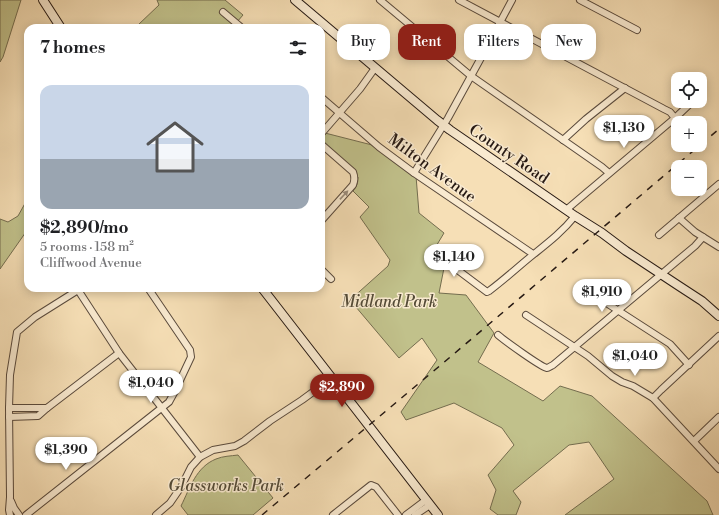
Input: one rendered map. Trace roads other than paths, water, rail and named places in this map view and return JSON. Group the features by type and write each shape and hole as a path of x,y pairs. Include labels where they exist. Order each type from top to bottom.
{"street":[{"path":"43,0 58,24"},
{"name":"County Road","path":"295,0 323,24"},
{"path":"380,0 471,76 609,173"},
{"path":"459,0 670,112 673,116"},
{"path":"414,173 471,76 512,0"},
{"path":"580,0 637,30"},
{"path":"223,12 237,24"},
{"name":"County Road","path":"325,26 443,125 696,297 719,316"},
{"path":"325,129 375,68"},
{"path":"563,140 586,119 625,88"},
{"name":"Milton Avenue","path":"325,101 379,147 414,173 533,254"},
{"path":"677,116 686,108"},
{"path":"566,210 671,121"},
{"path":"325,148 352,172 355,176 355,180 353,185 325,216"},
{"path":"659,235 719,184"},
{"path":"431,250 487,292 510,276 533,254 568,225 575,216"},
{"path":"679,218 703,237 719,247"},
{"path":"498,335 531,359 547,368 574,348 695,246 703,237"},
{"path":"325,273 331,279"},
{"path":"10,515 10,375 17,332 35,317 73,292"},
{"path":"80,292 119,352 200,457"},
{"path":"26,515 169,402 176,390 191,356 190,350 151,292"},
{"path":"265,292 438,515"},
{"path":"597,295 618,311 670,344 689,365"},
{"path":"526,315 588,356 612,376 653,398 719,468"},
{"path":"653,398 719,336"},
{"path":"9,417 38,416 119,352"},
{"path":"156,515 170,503 181,487 191,467 200,457 213,450 235,446 244,441 270,420 302,400 332,378"},
{"path":"9,408 47,408"},
{"path":"694,441 719,417"},
{"path":"333,515 371,485 376,487 398,515"},
{"path":"10,497 14,508 19,515"},
{"path":"406,515 428,502"},
{"path":"416,515 428,502"}],"railway":[{"path":"262,515 719,129"}],"park label":[{"name":"Midland Park","path":"389,302"},
{"name":"Glassworks Park","path":"226,486"}]}
